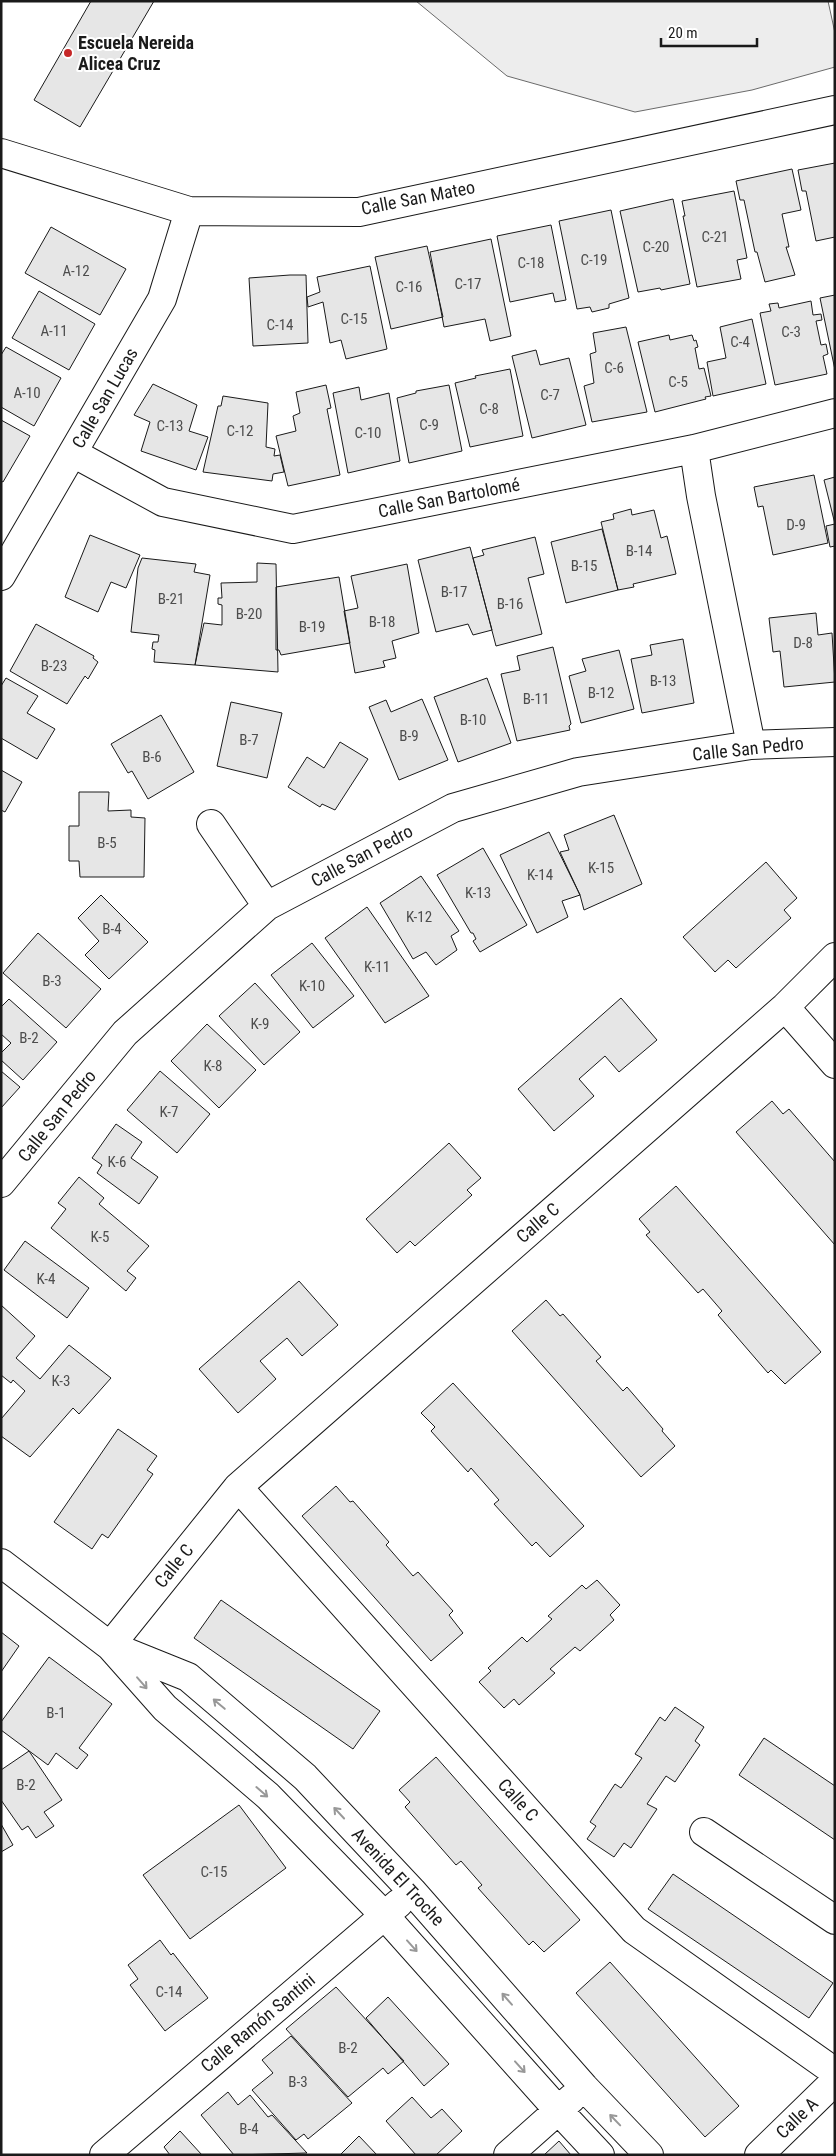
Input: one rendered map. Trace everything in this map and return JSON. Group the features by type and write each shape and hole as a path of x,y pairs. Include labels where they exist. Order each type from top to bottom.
{"street":[{"name":"Calle San Mateo","path":"1,153 189,211 359,212 835,110"},
{"name":"Calle San Lucas","path":"1,576 162,299 189,211"},
{"name":"Calle San Bartolomé","path":"73,453 163,502 293,529 694,448 835,413"},
{"path":"694,448 751,745"},
{"name":"Calle San Pedro","path":"1,1183 125,1033 267,906 453,808 578,772 751,745 835,742"},
{"path":"211,824 267,906"},
{"name":"Calle C","path":"110,1646 238,1486 785,1007 835,957"},
{"path":"785,1007 835,1064"},
{"name":"Calle C","path":"238,1486 634,1930 835,2072"},
{"name":"Avenida El Troche","path":"1,1563 110,1646 164,1708 268,1796 384,1915 600,2155"},
{"name":"Avenida El Troche","path":"110,1646 188,1677 305,1777 412,1891 584,2087 649,2155"},
{"path":"704,1832 835,1920"},
{"name":"Calle Ramón Santini","path":"104,2155 412,1891"},
{"name":"Calle A","path":"760,2155 835,2081"},
{"path":"508,2155 584,2087"}],"shaded area":[{"path":"416,1 828,1 835,33 835,67 752,90 635,112 507,76"}],"building":[{"path":"91,1 154,1 80,127 34,100"},
{"path":"835,163 835,237 816,241 806,191 802,191 798,170"},
{"path":"792,169 801,210 782,214 789,247 786,247 795,275 765,282 757,252 755,252 744,200 740,200 736,181"},
{"path":"734,191 747,258 737,260 741,279 697,287 683,216 685,216 682,201"},
{"path":"673,199 690,284 661,290 660,288 638,292 620,211"},
{"path":"611,210 629,298 609,304 609,308 592,312 590,307 577,309 559,221"},
{"path":"551,225 566,300 555,302 553,293 510,302 497,236"},
{"path":"51,227 126,269 100,315 25,273"},
{"path":"491,239 511,336 490,341 485,319 444,327 430,252"},
{"path":"427,246 443,317 391,329 375,257"},
{"path":"370,266 387,349 346,359 341,340 330,343 323,302 308,307 307,297 320,292 317,277"},
{"path":"306,275 308,343 253,346 249,278"},
{"path":"39,291 95,324 69,370 12,338"},
{"path":"835,295 835,370 820,298"},
{"path":"811,301 813,315 821,314 822,320 816,321 821,345 826,344 828,354 823,356 827,374 775,385 760,313 771,311 769,304 778,303 779,308"},
{"path":"752,319 766,384 713,396 707,362 726,358 720,327"},
{"path":"626,327 647,412 592,422 584,386 594,383 590,354 596,352 593,333"},
{"path":"669,335 670,340 692,335 694,341 696,340 698,347 695,348 699,369 704,368 711,396 705,397 706,399 655,412 638,342"},
{"path":"6,347 61,378 34,426 1,407 1,355"},
{"path":"536,350 540,365 569,358 586,425 532,438 512,356"},
{"path":"510,369 523,436 470,447 455,383 476,378 475,376"},
{"path":"153,384 197,405 189,431 208,437 196,470 141,451 150,422 134,415"},
{"path":"326,385 331,408 327,409 340,475 288,486 276,436 296,431 293,416 300,413 296,392"},
{"path":"449,385 462,451 409,463 397,398 416,393 416,391"},
{"path":"359,387 361,400 389,393 400,461 348,473 333,393"},
{"path":"223,396 268,403 266,447 275,449 274,456 280,455 284,472 273,474 272,481 203,472 218,406 221,406"},
{"path":"1,420 30,436 3,482 1,481"},
{"path":"814,475 828,543 773,555 763,506 758,507 754,487"},
{"path":"835,477 835,524 824,480"},
{"path":"631,509 632,515 654,510 661,538 667,536 676,574 633,584 634,587 618,590 601,522 614,519 613,514"},
{"path":"835,524 835,546 830,547 826,526"},
{"path":"602,529 618,590 566,603 551,542"},
{"path":"90,535 140,555 126,588 111,582 98,612 65,597"},
{"path":"535,537 544,574 528,578 542,634 496,646 473,558 484,555 482,550"},
{"path":"470,547 492,630 473,635 468,624 436,632 418,560"},
{"path":"142,558 196,564 194,572 210,575 195,665 154,662 155,650 152,649 153,642 158,642 159,635 131,632 138,568"},
{"path":"257,563 276,564 278,672 195,665 204,623 222,625 222,605 218,604 218,598 222,598 221,583 257,582"},
{"path":"407,564 419,633 392,641 396,658 383,661 385,667 355,673 344,611 358,608 351,576"},
{"path":"339,577 350,643 281,655 279,650 276,650 276,587"},
{"path":"816,613 818,635 832,633 835,682 784,687 780,651 773,652 769,618"},
{"path":"36,624 94,656 93,658 98,662 88,679 85,676 67,704 10,671"},
{"path":"683,639 694,703 642,713 631,659 652,655 650,645"},
{"path":"553,647 571,724 569,726 570,730 517,741 501,674 520,670 517,656"},
{"path":"619,650 634,709 581,723 569,676 586,671 582,659"},
{"path":"6,678 38,696 27,713 55,729 37,759 1,738 1,686"},
{"path":"487,678 511,743 458,762 434,697"},
{"path":"422,699 448,760 399,780 369,707 386,700 391,712"},
{"path":"231,702 282,713 267,778 217,766"},
{"path":"161,715 194,772 148,799 132,771 128,773 111,744"},
{"path":"340,742 368,759 335,810 322,804 320,807 288,787 307,757 324,768"},
{"path":"1,770 22,782 5,812 1,810"},
{"path":"79,792 109,792 108,811 131,810 131,817 145,818 144,877 80,877 79,861 69,861 69,826 79,826"},
{"path":"614,815 642,884 584,910 580,895 560,852 569,850 564,835"},
{"path":"549,832 580,895 562,901 568,917 537,933 500,855"},
{"path":"483,848 527,925 480,952 473,941 476,939 473,933 471,933 437,875"},
{"path":"766,862 797,898 784,910 791,918 736,968 728,960 715,972 683,937"},
{"path":"421,876 459,931 451,936 457,950 436,965 426,952 413,959 380,903"},
{"path":"101,895 148,942 109,979 85,955 99,941 78,918"},
{"path":"367,907 429,996 385,1023 325,938"},
{"path":"38,933 101,989 66,1028 3,973"},
{"path":"312,943 354,996 313,1028 271,975"},
{"path":"255,983 300,1032 264,1065 219,1016"},
{"path":"621,998 657,1040 619,1072 605,1056 579,1079 594,1096 554,1131 518,1089"},
{"path":"9,999 57,1042 23,1080 1,1060 1,1053 11,1043 1,1034 1,1007"},
{"path":"207,1024 256,1070 219,1108 171,1061"},
{"path":"1,1071 20,1087 1,1108"},
{"path":"160,1071 210,1114 177,1153 127,1110"},
{"path":"772,1101 783,1114 789,1109 835,1162 835,1245 736,1132"},
{"path":"116,1124 142,1142 131,1158 158,1177 139,1204 97,1173 102,1165 92,1158"},
{"path":"449,1143 481,1178 467,1190 472,1195 415,1246 410,1241 397,1253 366,1219"},
{"path":"79,1177 104,1198 99,1204 149,1246 127,1271 136,1278 126,1291 51,1228 66,1209 58,1203"},
{"path":"676,1186 821,1352 785,1384 771,1370 768,1373 718,1315 722,1311 703,1289 698,1293 646,1235 650,1232 639,1219"},
{"path":"25,1241 89,1288 67,1318 4,1270"},
{"path":"299,1281 338,1325 302,1356 287,1338 260,1361 276,1379 238,1413 199,1369"},
{"path":"546,1300 560,1316 563,1314 601,1357 596,1361 623,1391 627,1387 675,1446 641,1477 512,1331"},
{"path":"1,1305 35,1336 16,1358 40,1379 69,1345 111,1378 79,1414 73,1408 30,1457 1,1436 1,1419 25,1391 13,1380 11,1383 1,1375"},
{"path":"453,1383 584,1526 550,1557 536,1542 532,1546 494,1504 499,1500 471,1468 468,1472 431,1431 435,1427 421,1413"},
{"path":"118,1429 157,1456 147,1470 153,1474 108,1538 102,1534 92,1549 54,1522"},
{"path":"336,1486 350,1502 353,1501 389,1542 386,1545 413,1576 418,1572 453,1611 449,1615 463,1633 431,1661 302,1516"},
{"path":"597,1580 620,1605 610,1615 614,1620 580,1651 575,1647 550,1669 555,1673 519,1705 514,1699 504,1708 479,1682 491,1671 488,1668 522,1637 527,1642 552,1619 548,1616 582,1585 586,1589"},
{"path":"221,1600 380,1711 353,1749 194,1638"},
{"path":"1,1632 19,1646 1,1672"},
{"path":"49,1657 112,1704 79,1748 88,1755 77,1769 56,1753 48,1765 1,1730 1,1722"},
{"path":"675,1707 704,1727 695,1741 700,1745 675,1782 666,1776 647,1804 657,1809 631,1848 624,1843 614,1857 587,1839 596,1826 590,1822 615,1784 621,1788 642,1758 635,1754 660,1717 665,1721"},
{"path":"764,1738 835,1786 835,1840 739,1775"},
{"path":"29,1751 62,1800 44,1812 54,1826 36,1838 28,1826 22,1830 1,1800 1,1770"},
{"path":"436,1757 580,1920 544,1952 533,1941 529,1945 478,1888 482,1885 461,1861 456,1865 405,1807 410,1802 399,1790"},
{"path":"239,1805 286,1868 190,1939 143,1875"},
{"path":"1,1824 13,1845 1,1852"},
{"path":"673,1874 833,1983 809,2018 648,1909"},
{"path":"160,1940 171,1955 173,1953 208,1998 165,2031 130,1985 138,1979 128,1965"},
{"path":"610,1962 739,2106 705,2137 576,1993"},
{"path":"336,1987 404,2061 388,2074 383,2068 348,2097 286,2029"},
{"path":"388,1997 449,2064 424,2086 366,2018"},
{"path":"291,2036 352,2103 308,2139 304,2134 296,2140 252,2090 273,2073 262,2060"},
{"path":"228,2092 238,2105 250,2095 268,2117 272,2115 307,2153 234,2155 201,2115"},
{"path":"412,2097 431,2118 442,2109 462,2131 436,2155 416,2155 386,2121"},
{"path":"180,2131 202,2155 170,2155 164,2147"},
{"path":"359,2136 377,2155 340,2155"},
{"path":"559,2141 571,2155 544,2155"}],"place":[{"name":"Escuela Nereida Alicea Cruz","path":"68,53"}]}
